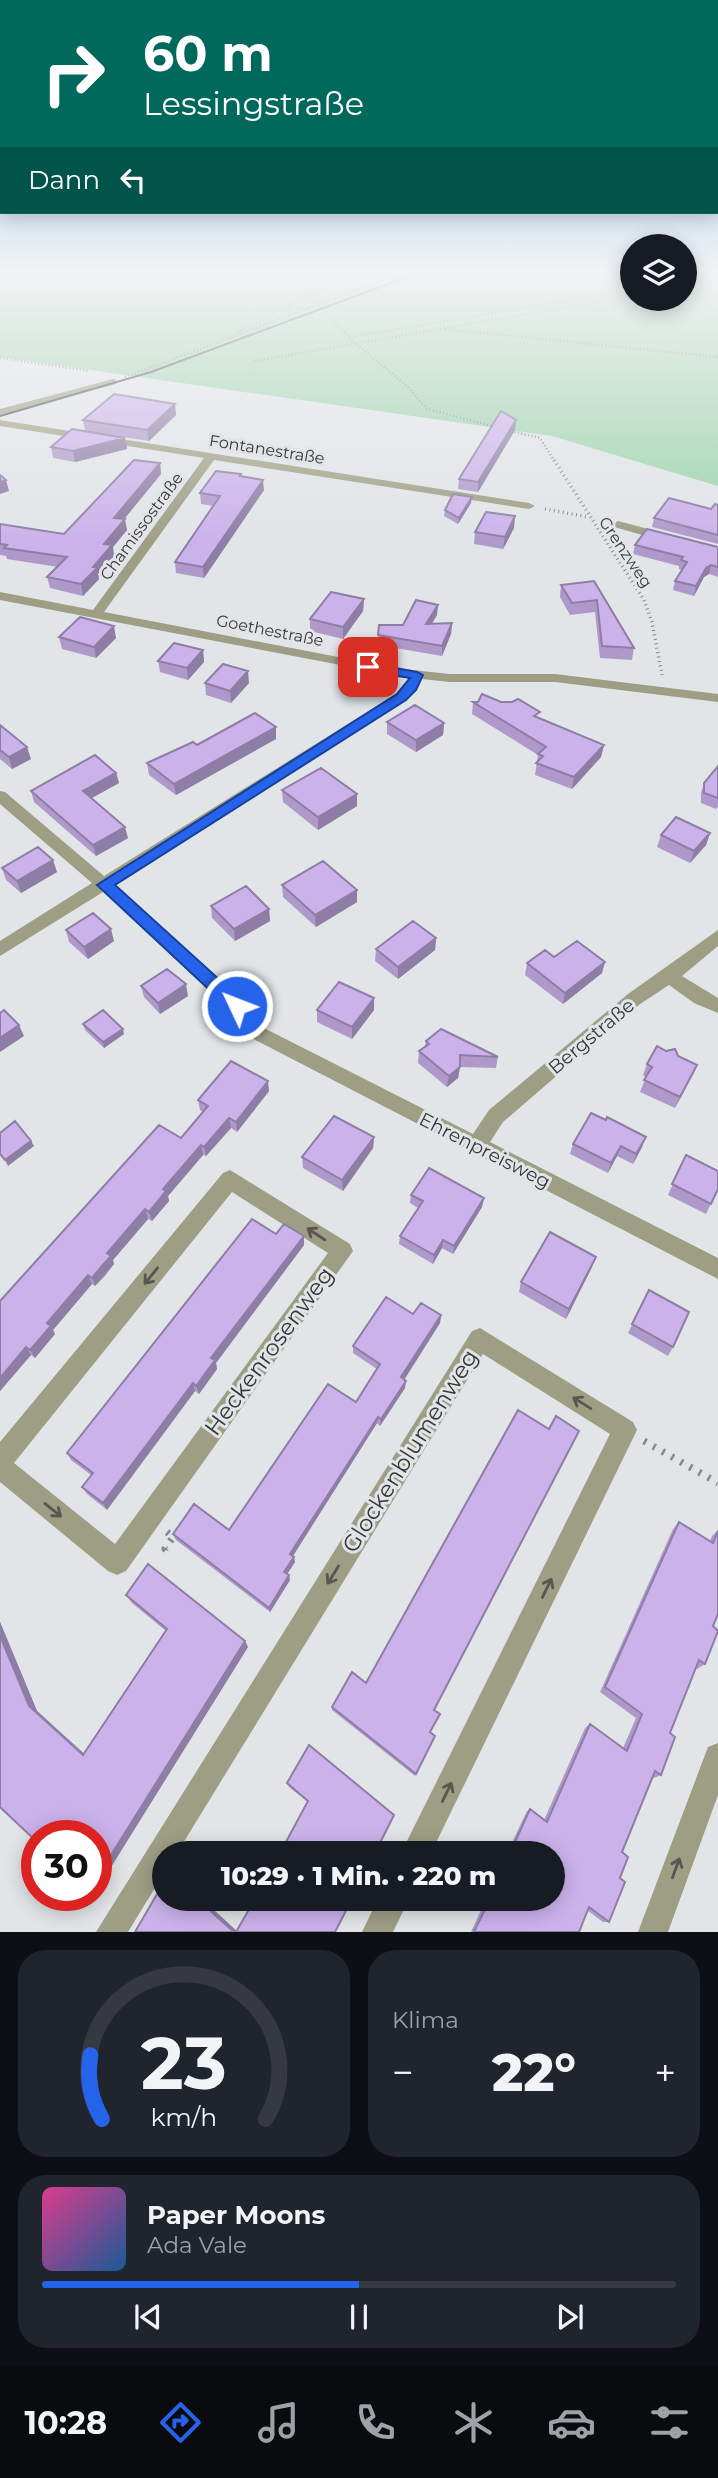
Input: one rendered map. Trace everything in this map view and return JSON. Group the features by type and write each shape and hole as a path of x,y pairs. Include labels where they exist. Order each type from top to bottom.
{"street":[{"path":"4,411 113,382"},
{"name":"Fontanestraße","path":"0,424 529,506"},
{"name":"Chamissostraße","path":"96,615 211,456"},
{"path":"618,525 680,541"},
{"name":"Goethestraße","path":"0,596 417,675 555,678 718,698"},
{"path":"0,949 401,697 412,687 417,675"},
{"path":"0,796 105,885 237,1006"},
{"name":"Bergstraße","path":"476,1146 496,1116 634,999 669,976 718,936"},
{"path":"669,976 700,998 718,1006"},
{"name":"Ehrenpreisweg","path":"252,1030 718,1269"},
{"name":"Heckenrosenweg","path":"0,1461 230,1179 342,1251 117,1562 0,1467"},
{"name":"Glockenblumenweg","path":"111,1932 480,1339 625,1430"},
{"path":"422,1841 625,1430"},
{"path":"653,1932 718,1757"},
{"path":"377,1932 388,1911"}],"path":[{"path":"41,364 101,373 113,382 159,364"},
{"name":"Grenzweg","path":"381,364 407,386 427,409 540,438 644,600 663,667 661,690"},
{"path":"529,506 589,517"},
{"path":"625,1430 718,1483"}],"green space":[{"path":"50,364 718,364 718,486 552,436"}],"building":[{"path":"114,394 175,404 147,430 83,420"},
{"path":"501,411 516,420 478,482 459,479"},
{"path":"72,429 125,438 73,451 51,447"},
{"path":"134,460 160,463 114,518 125,519 104,544 112,545 93,567 97,568 81,584 47,577 67,557 4,548 7,545 0,544 0,524 64,534"},
{"path":"216,471 263,480 203,567 175,562 220,496 200,493"},
{"path":"453,494 472,497 459,518 445,510"},
{"path":"669,498 711,509 715,504 718,505 718,535 654,518"},
{"path":"486,512 515,516 505,537 475,532"},
{"path":"647,529 718,547 718,567 711,565 706,568 696,586 675,581 687,562 681,560 683,557 635,545"},
{"path":"594,581 634,648 602,646 597,600 572,603 561,585"},
{"path":"331,592 364,599 343,627 310,619"},
{"path":"416,600 438,605 426,624 452,623 442,646 378,635 379,625 403,625"},
{"path":"80,617 114,626 94,647 59,637"},
{"path":"174,643 203,650 187,668 158,661"},
{"path":"223,664 248,671 230,691 205,683"},
{"path":"482,694 501,702 518,699 540,712 534,716 604,745 574,777 536,763 543,756 538,754 546,747 473,702 478,702"},
{"path":"415,705 444,723 416,740 387,722"},
{"path":"255,713 276,727 174,784 147,763 193,742 197,745"},
{"path":"0,725 27,747 9,757 0,750"},
{"path":"95,755 116,773 83,791 125,827 93,845 31,791"},
{"path":"718,766 718,798 704,793 704,783"},
{"path":"321,768 357,794 318,817 282,790"},
{"path":"676,817 710,833 694,851 661,835"},
{"path":"38,847 53,860 17,881 2,868"},
{"path":"323,861 357,890 315,915 282,885"},
{"path":"246,886 269,909 234,929 211,906"},
{"path":"93,913 111,929 84,947 66,930"},
{"path":"413,921 436,938 398,967 376,949"},
{"path":"577,941 605,962 565,993 527,963 545,950 554,957"},
{"path":"167,969 186,984 158,1003 141,986"},
{"path":"339,982 374,998 352,1027 317,1010"},
{"path":"4,1010 19,1025 0,1038 0,1013"},
{"path":"103,1010 123,1029 103,1042 83,1024"},
{"path":"441,1029 498,1057 460,1055 460,1067 449,1076 419,1051 429,1044 426,1041"},
{"path":"657,1046 666,1051 675,1049 678,1056 697,1065 680,1097 644,1080 652,1067 647,1064"},
{"path":"231,1061 268,1081 236,1122 229,1118 204,1147 201,1145 163,1189 166,1191 149,1212 145,1209 107,1253 111,1256 92,1278 88,1275 47,1323 51,1326 30,1350 26,1347 0,1378 0,1301 159,1125 181,1138 208,1106 198,1100"},
{"path":"591,1113 606,1120 607,1117 646,1137 636,1154 621,1146 611,1163 573,1144"},
{"path":"334,1116 374,1137 342,1180 302,1157"},
{"path":"15,1121 31,1141 5,1160 0,1154 0,1133"},
{"path":"686,1155 718,1171 718,1189 711,1204 672,1184"},
{"path":"429,1168 484,1198 454,1246 443,1240 434,1255 400,1236 423,1201 411,1195"},
{"path":"252,1219 276,1234 284,1224 304,1236 211,1358 215,1360 196,1386 193,1383 103,1503 82,1487 93,1473 67,1453"},
{"path":"550,1232 596,1257 569,1309 521,1282"},
{"path":"649,1290 689,1312 673,1347 632,1324"},
{"path":"386,1297 413,1314 421,1303 441,1315 401,1377 406,1381 381,1419 378,1417 290,1554 294,1557 284,1572 289,1575 269,1608 173,1534 194,1504 229,1530 328,1384 356,1402 380,1364 353,1346"},
{"path":"518,1410 549,1429 556,1416 579,1431 434,1710 440,1714 430,1732 435,1736 416,1774 332,1707 352,1672 366,1683"},
{"path":"679,1522 713,1543 718,1531 718,1614 713,1626 718,1631 705,1664 699,1660 670,1733 675,1737 661,1775 655,1771 622,1852 628,1857 620,1878 625,1882 609,1922 589,1907 579,1932 474,1932 484,1911 565,1911 565,1841 515,1841 530,1809 547,1822 590,1724 627,1751 642,1714 605,1687"},
{"path":"148,1564 245,1641 112,1853 112,1820 21,1820 21,1827 0,1807 0,1636 29,1706 83,1755 167,1629 126,1595"},
{"path":"309,1745 394,1815 381,1841 286,1841 308,1801 287,1783"},
{"path":"152,1903 152,1911 210,1911 234,1932 135,1932"},
{"path":"248,1911 346,1911 335,1932 236,1932"}],"tram line":[{"path":"0,416 172,364"}],"route":[{"path":"237,1006 105,885 401,697 412,687 417,675 368,667"}]}
